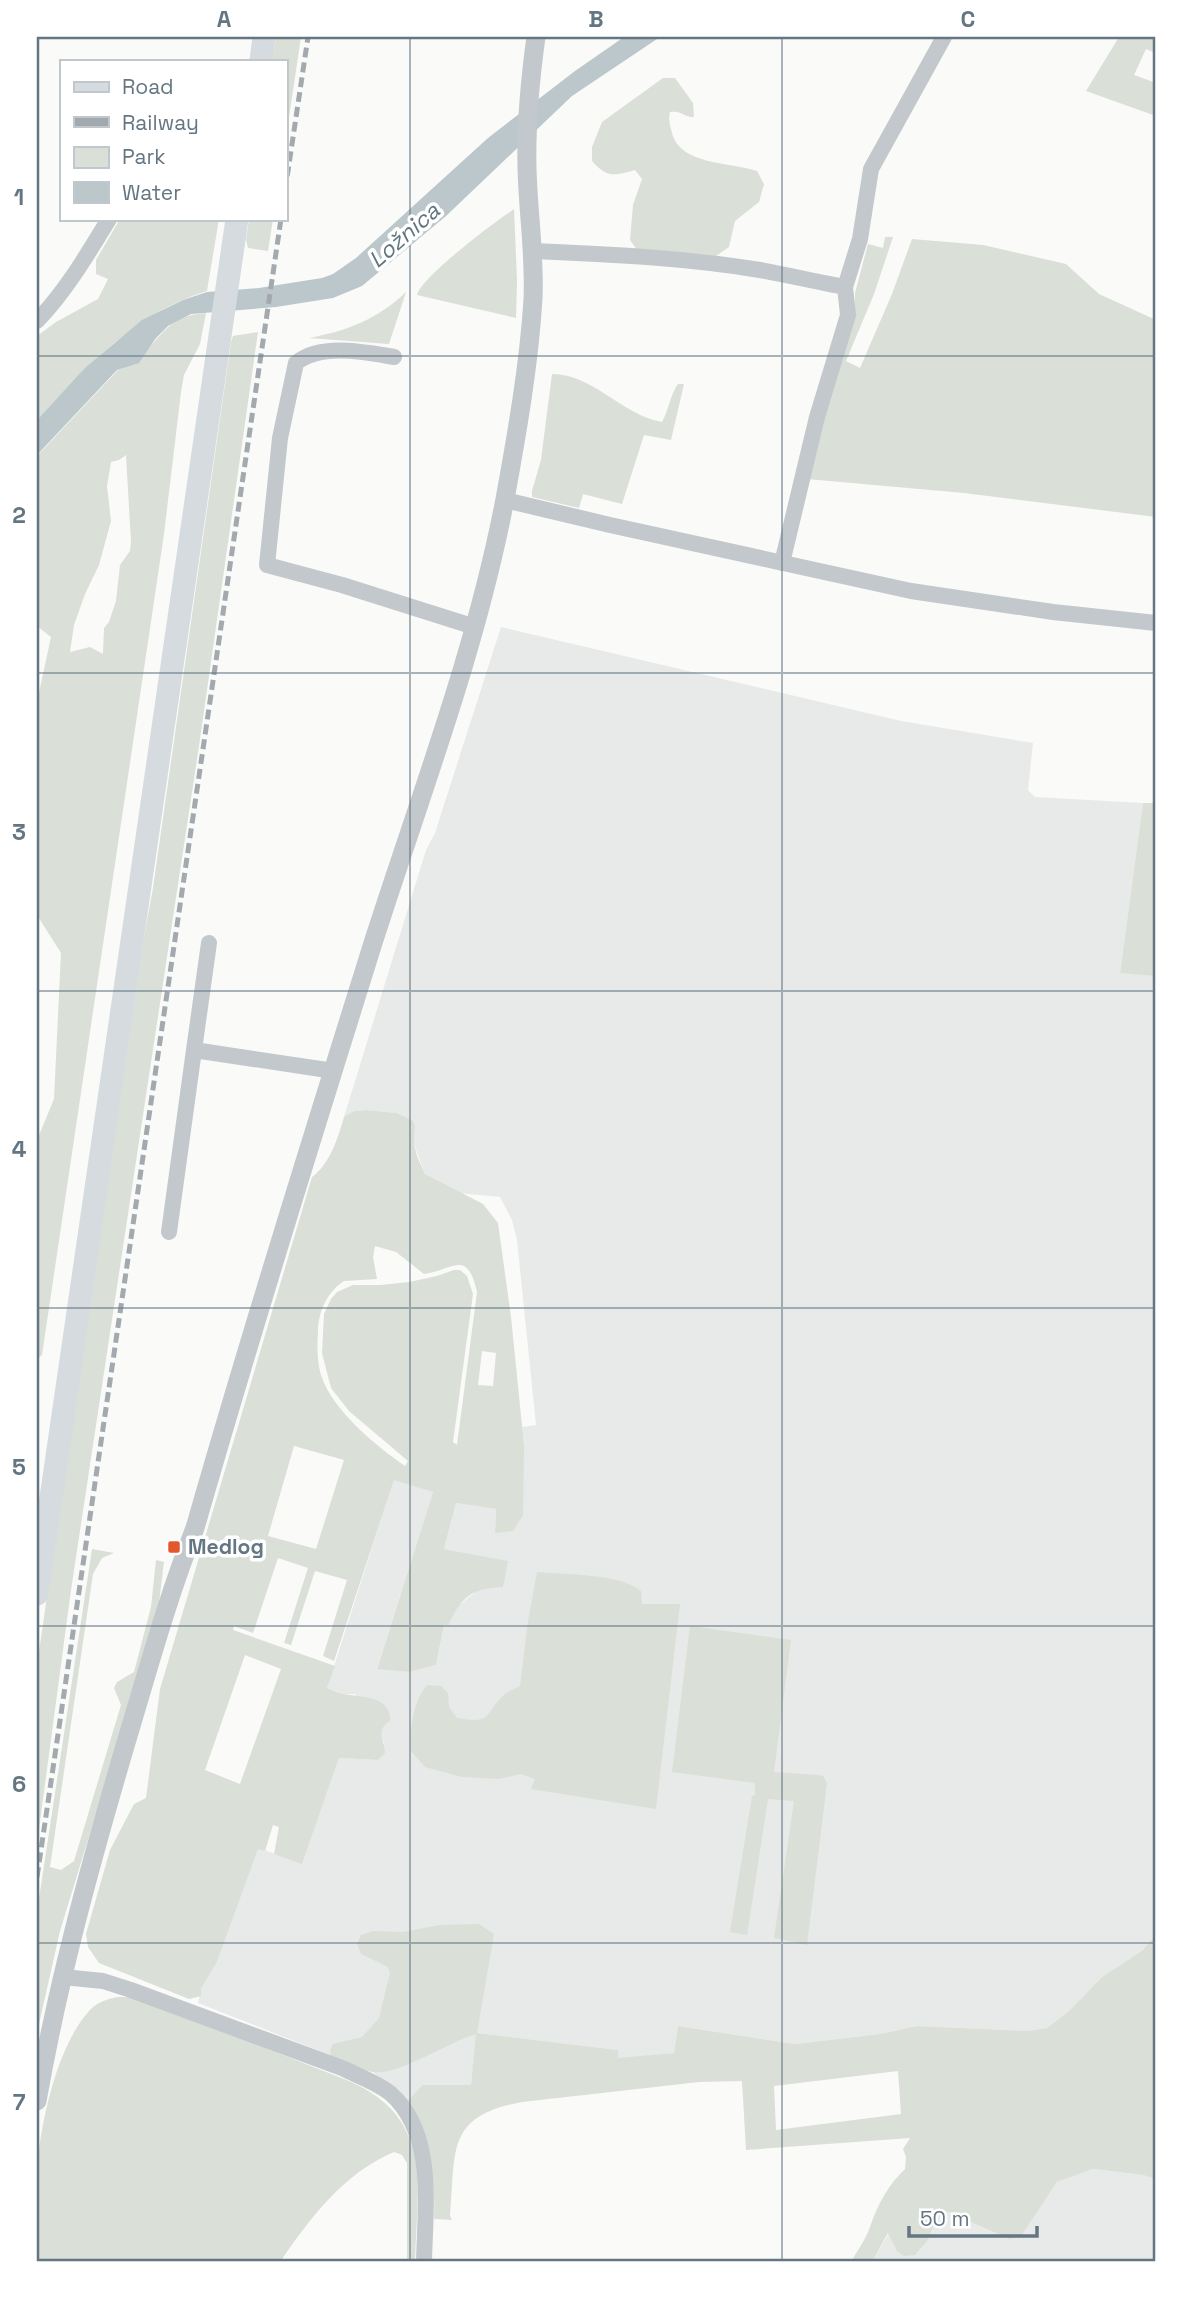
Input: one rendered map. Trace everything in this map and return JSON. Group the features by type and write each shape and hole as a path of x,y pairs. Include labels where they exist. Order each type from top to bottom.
{"main road":[{"path":"261,60 264,37"},
{"path":"37,1594 237,220"}],"street":[{"path":"37,2101 63,1977 110,1797 175,1578 195,1528 373,943 475,627 505,500 529,342 533,299 533,251 528,187 528,127 536,37"},
{"path":"782,563 817,417 848,315 845,287 860,239 871,169 944,37"},
{"path":"37,321 53,304 80,266 108,220"},
{"path":"533,251 601,253 699,263 759,270 845,287"},
{"path":"394,357 321,351 305,355 296,363 280,438 267,565 342,584 475,627"},
{"path":"505,500 911,591 1053,612 1156,623"},
{"path":"169,1232 209,943"},
{"path":"194,1049 334,1071"},
{"path":"63,1977 103,1981 131,1990 342,2068 374,2082 390,2093 404,2108 420,2147 425,2196 424,2262"}],"shaded area":[{"path":"501,627 901,721 1033,743 1028,790 1035,797 1143,803 1120,973 1156,975 1156,1934 1143,1950 1102,1977 1070,2010 1047,2028 1027,2031 917,2026 880,2034 795,2044 678,2026 674,2053 629,2058 617,2058 618,2050 477,2033 471,2085 422,2085 406,2103 373,2072 198,2003 201,1989 217,1962 258,1848 302,1863 339,1758 378,1760 384,1743 380,1733 382,1726 355,1694 344,1694 327,1688 394,1479 433,1492 377,1668 408,1672 436,1665 444,1625 449,1625 456,1608 480,1588 504,1588 491,1558 444,1549 456,1503 496,1509 495,1533 524,1445 522,1427 536,1425 517,1240 512,1220 500,1197 459,1193 425,1174 414,1144 415,1126 395,1113 366,1110 354,1111 344,1117 426,850 435,833"},
{"path":"1093,2169 1156,2179 1156,2262 872,2262 889,2233 927,2241 940,2209 1009,2239 1020,2238 1057,2182"}],"green space":[{"path":"276,37 301,37 287,131 287,60 272,60"},
{"path":"1119,37 1156,37 1156,53 1146,49 1134,75 1156,83 1156,116 1086,91"},
{"path":"663,78 675,78 693,103 694,117 670,112 670,125 677,143 695,157 757,171 764,184 759,202 735,221 729,247 716,256 637,250 630,240 633,205 642,179 635,170 607,173 592,161 592,147 602,122"},
{"path":"514,209 516,318 417,295 422,286 445,263"},
{"path":"119,220 219,220 207,291 157,313 135,327 94,361 37,420 37,336 56,322 98,299 108,279 96,274 96,260"},
{"path":"249,220 273,220 268,251 248,248 246,240"},
{"path":"885,237 893,237 874,294 846,361 860,368 912,239 983,245 1066,264 1099,294 1156,320 1156,517 964,493 807,479 855,307 855,293 868,244 883,248"},
{"path":"406,292 389,344 309,338 361,323 384,310"},
{"path":"206,313 200,344 184,375 181,392 164,534 42,1355 37,1359 37,1140 54,1099 61,953 37,915 37,702 51,637 37,626 37,456 118,370 131,365 166,329 189,316","holes":["126,455 130,551 120,565 116,601 109,622 104,628 103,654 90,647 70,652 74,625 99,565 111,521 107,486 111,462"]},
{"path":"258,332 199,746 71,1590 37,1844 37,1665 231,342 233,336"},
{"path":"552,374 581,381 634,412 662,422 675,388 678,384 684,384 671,440 644,435 622,504 583,494 579,508 532,497 541,460"},
{"path":"1143,803 1156,803 1156,976 1120,973"},
{"path":"354,1111 396,1113 413,1121 414,1144 425,1174 483,1204 498,1223 524,1445 523,1515 513,1531 495,1533 496,1509 456,1503 444,1549 508,1561 503,1588 484,1589 463,1601 449,1625 444,1625 436,1665 409,1672 377,1669 433,1492 394,1480 334,1661 323,1656 347,1580 315,1571 291,1645 284,1643 308,1568 278,1558 253,1633 234,1626 233,1630 335,1666 327,1688 374,1699 386,1706 390,1720 382,1731 385,1753 378,1760 339,1758 302,1864 274,1854 279,1827 273,1825 265,1851 258,1849 217,1962 201,1989 201,1996 189,1999 99,1963 88,1947 86,1934 110,1850 134,1804 146,1798 160,1689 312,1177 328,1158 344,1117","holes":["375,1246 396,1252 424,1274 451,1266 463,1266 469,1270 477,1292 457,1445 453,1442 473,1294 467,1276 460,1270 454,1270 409,1282 353,1285 337,1292 324,1314 322,1353 331,1388 349,1411 408,1461 405,1466 369,1438 345,1414 327,1388 319,1365 318,1325 325,1303 344,1281 377,1279 373,1257","482,1351 496,1353 493,1386 478,1385","294,1446 344,1460 316,1549 268,1536","245,1655 281,1669 240,1784 205,1770"]},
{"path":"92,1549 114,1553 102,1558 93,1574 50,1867 61,1870 74,1861 121,1705 114,1688 117,1682 134,1672 151,1607 156,1560 164,1562 158,1611 60,1931 37,2033 37,1912"},
{"path":"537,1572 606,1578 631,1585 641,1591 642,1604 680,1604 656,1809 531,1789 535,1779 521,1774 499,1779 462,1777 425,1767 410,1750 415,1708 427,1685 441,1686 448,1693 449,1707 457,1718 476,1720 486,1717 504,1695 520,1686"},
{"path":"690,1626 791,1640 774,1772 823,1776 827,1783 807,1945 774,1938 794,1801 768,1799 747,1935 730,1932 755,1783 672,1772"},
{"path":"479,1924 494,1934 477,2033 618,2050 618,2058 674,2053 678,2026 795,2044 880,2034 917,2026 1027,2031 1047,2028 1070,2010 1102,1977 1143,1950 1156,1934 1156,2179 1093,2169 1057,2182 1020,2238 1009,2239 941,2209 927,2241 915,2255 904,2256 897,2251 888,2233 872,2262 851,2262 884,2195 905,2169 906,2157 903,2149 910,2138 746,2150 742,2081 699,2082 522,2102 497,2108 479,2117 467,2127 459,2140 455,2155 450,2216 452,2220 434,2219 429,2159 406,2103 422,2085 471,2085 476,2034 409,2064 383,2072 357,2067 331,2056 330,2050 333,2044 362,2037 379,2018 390,1973 388,1967 361,1954 357,1944 361,1935 373,1931 403,1932 440,1925","holes":["898,2071 901,2114 776,2130 774,2086"]},
{"path":"128,1997 159,2006 349,2081 376,2096 395,2114 408,2134 415,2157 415,2262 407,2262 407,2163 402,2155 394,2152 376,2161 344,2184 316,2213 280,2262 37,2262 37,2166 53,2084 68,2044 89,2011 102,2001"}],"water":[{"name":"Ložnica","path":"624,37 660,37 572,96 446,216 362,286 333,298 276,307 191,314 168,326 139,363 117,370 37,455 37,420 85,368 142,320 183,300 207,292 259,288 333,274 356,258 488,138"}],"railway":[{"path":"287,178 308,37"},
{"path":"37,1877 281,220"}],"place":[{"name":"Medlog","path":"174,1547"}]}
